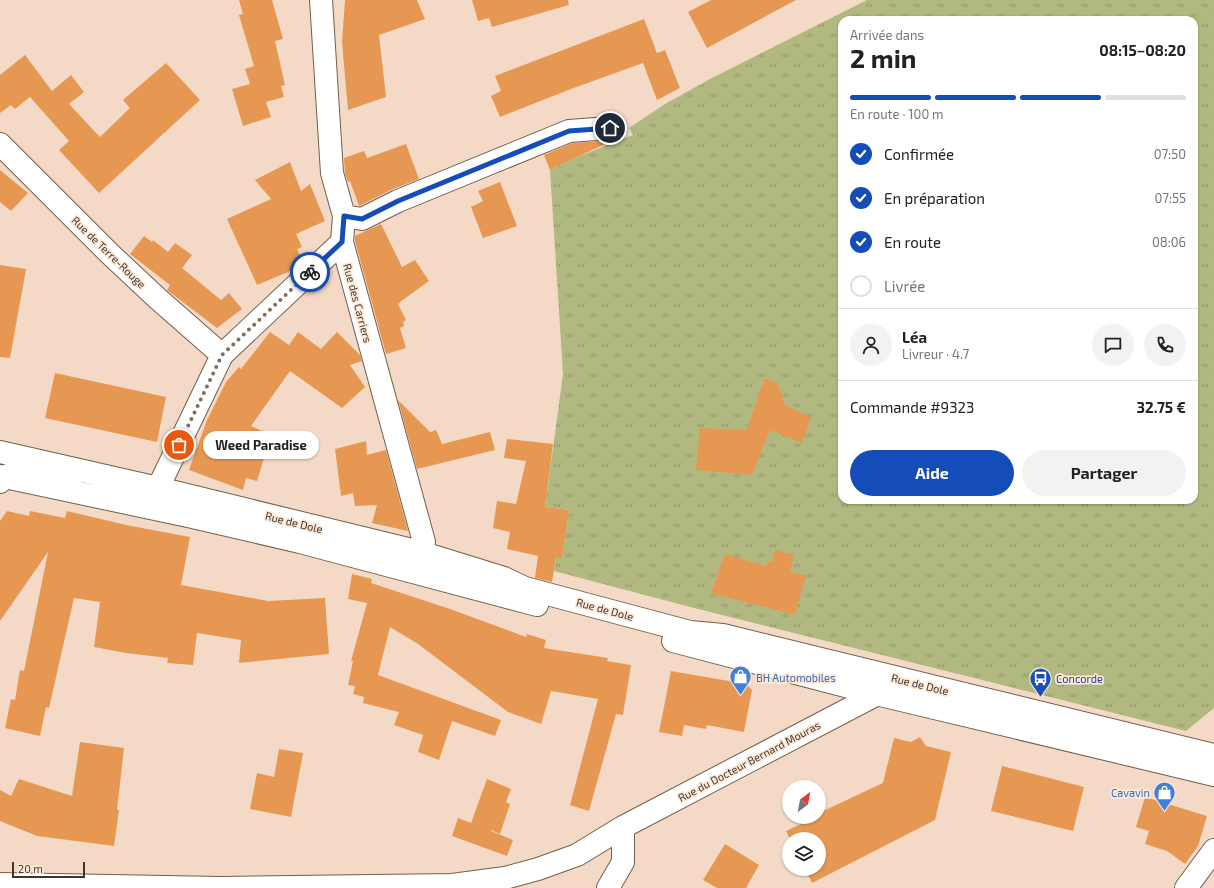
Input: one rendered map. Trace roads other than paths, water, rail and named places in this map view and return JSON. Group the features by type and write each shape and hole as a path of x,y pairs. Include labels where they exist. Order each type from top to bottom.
{"street":[{"name":"Rue des Carriers","path":"321,0 332,173 344,216 342,242 423,537 424,542 420,552"},
{"path":"344,216 362,219 398,201 569,131 610,128"},
{"name":"Rue de Terre-Rouge","path":"0,144 109,253 157,298 222,355"},
{"path":"85,493 102,487 151,497 158,488 222,355 342,242"},
{"name":"Rue de Dole","path":"0,452 158,488 420,552 504,578 525,588 690,632 723,635 1214,755"},
{"path":"2,478 20,469 65,477 101,475"},
{"name":"Rue de Dole","path":"2,478 85,493 196,517 300,542 876,694 1214,775"},
{"path":"300,542 309,536 405,560 417,557 420,552"},
{"name":"Rue du Docteur Bernard Mouras","path":"0,884 220,888 452,885 505,878 538,869 576,855 623,827 888,688 901,686 954,692"},
{"path":"608,888 623,862 623,827"},
{"path":"1186,888 1214,850"}],"place":[{"name":"Weed Paradise","path":"179,445"},
{"name":"BH Automobiles","path":"741,696"},
{"name":"Concorde","path":"1041,698"},
{"name":"Cavavin","path":"1165,812"}]}
